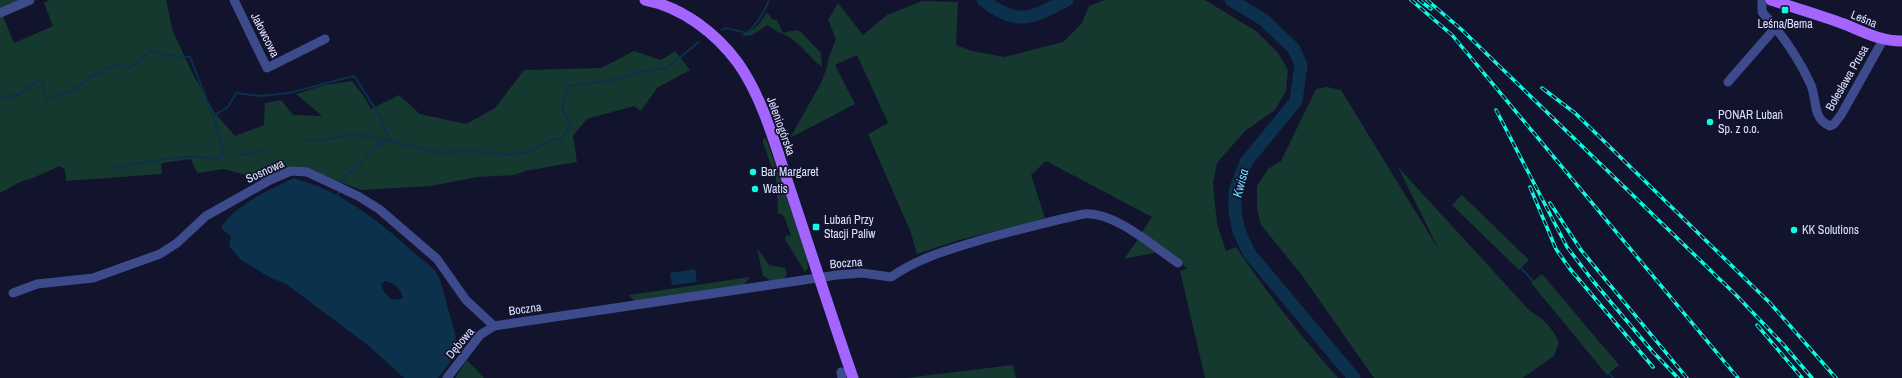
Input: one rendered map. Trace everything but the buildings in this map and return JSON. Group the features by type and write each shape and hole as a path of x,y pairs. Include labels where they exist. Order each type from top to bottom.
{"main road":[{"name":"Jeleniogórska","path":"645,0 678,11 696,22 727,49 738,64 758,99 775,144 818,277 853,378"},
{"name":"Leśna","path":"1771,0 1840,23 1883,40 1902,41"}],"street":[{"path":"0,13 30,0"},
{"name":"Jałowcowa","path":"234,0 267,68 325,39"},
{"path":"1728,82 1776,27 1762,12 1762,0"},
{"name":"Bolesława Prusa","path":"1776,27 1811,85 1818,118 1830,126 1834,124 1840,115 1883,40"},
{"name":"Sosnowa","path":"13,293 37,284 94,278 160,254 177,243 206,216 270,180 292,171 307,172 358,196 379,209 437,259 466,300 494,326"},
{"name":"Boczna","path":"494,326 818,277 862,273 891,277 912,263 937,253 1022,229 1090,213 1097,213 1117,222 1178,263"},
{"name":"Dębowa","path":"447,378 480,335 494,326"}],"green space":[{"path":"0,0 22,0 0,9"},
{"path":"49,0 166,0 173,32 192,72 214,112 235,136 264,125 265,103 281,100 293,115 322,116 296,94 325,85 352,81 365,98 371,109 399,95 420,114 466,124 495,108 524,70 601,68 634,51 661,60 675,51 690,70 657,88 641,111 634,106 587,119 573,136 577,162 525,171 515,175 478,177 430,186 361,190 307,170 264,180 223,169 197,173 191,159 161,163 162,174 66,181 65,170 60,166 20,182 0,193 0,9 14,43 53,26 44,3"},
{"path":"1105,0 1205,0 1256,31 1278,53 1288,70 1286,91 1275,110 1245,131 1217,163 1213,183 1217,224 1226,251 1236,247 1285,314 1338,378 1205,378 1180,271 1187,268 1140,235 1152,217 1046,161 1031,175 1045,218 956,241 917,254 911,233 868,134 888,123 857,55 835,65 855,104 790,138 821,83 827,67 836,39 828,20 838,3 863,35 887,15 922,1 958,2 956,45 972,51 1004,57 1063,42 1082,23 1089,6"},
{"path":"767,12 773,20 777,20 783,33 796,30 801,32 821,53 822,67 792,39 767,25 751,35 740,35 753,29"},
{"path":"1327,87 1341,90 1439,250 1398,167 1530,311 1543,320 1550,328 1559,342 1554,356 1523,378 1374,378 1301,274 1261,225 1257,209 1257,186 1268,169 1281,161 1316,89"},
{"path":"766,138 809,262 807,263 808,268 805,272 785,239 786,235 791,236 784,216 778,213 776,179 763,143 763,139"},
{"path":"1462,195 1529,260 1519,270 1452,205"},
{"path":"1139,238 1159,252 1124,259"},
{"path":"757,248 769,265 785,268 787,273 784,279 771,281 763,276"},
{"path":"1542,274 1619,365 1607,375 1531,283"},
{"path":"750,277 744,285 635,302 629,295"},
{"path":"467,360 484,378 455,378"},
{"path":"1013,365 1016,378 905,378"}],"water":[{"path":"294,178 331,192 363,211 427,263 438,275 455,332 456,347 451,361 438,378 404,378 369,346 286,284 269,277 241,260 229,246 231,237 221,228 227,220 254,198","holes":["385,281 397,287 403,298 394,300 388,296 381,285"]},
{"path":"695,269 697,282 672,285 670,273"}],"waterway":[{"path":"722,30 726,28 747,33 760,18 769,0"},
{"name":"Kwisa","path":"983,0 1006,14 1015,17 1034,15 1067,0"},
{"name":"Kwisa","path":"1231,0 1264,20 1294,49 1301,65 1296,101 1246,162 1235,191 1235,213 1239,231 1249,253 1354,378"},
{"path":"0,97 3,99 19,94 40,80 44,85 42,89 46,98 50,99 79,87 89,78 102,74 103,71 119,64 125,68 130,68 151,51 169,55 190,57 213,116 228,107 236,93 260,96 289,93 354,76 378,113 390,141 445,154 460,150 510,155 532,151 553,139 560,139 572,125 562,110 567,86 613,80 638,72 667,68 699,42"},
{"path":"114,168 176,158 222,158 223,148 213,117"},
{"path":"306,141 329,139 354,134 390,141"},
{"path":"342,183 344,178 384,140"},
{"path":"237,156 264,150"},
{"path":"337,196 339,192"},
{"path":"1521,268 1533,281"},
{"path":"1609,373 1613,378"}],"railway":[{"path":"1411,0 1452,35 1738,378"},
{"path":"1419,0 1431,9"},
{"path":"1427,0 1462,30 1736,295 1782,343 1812,378"},
{"path":"1542,88 1575,113 1769,302 1836,378"},
{"path":"1496,110 1567,247 1593,281 1653,352 1678,378"},
{"path":"1530,187 1556,249 1570,269 1653,367"},
{"path":"1550,203 1581,250 1687,378"},
{"path":"1757,325 1802,378"}],"place":[{"name":"Leśna/Bema","path":"1785,10"},
{"name":"PONAR Lubań Sp. z o.o.","path":"1710,122"},
{"name":"Bar Margaret","path":"753,172"},
{"name":"Watis","path":"755,189"},
{"name":"Lubań Przy Stacji Paliw","path":"816,227"},
{"name":"KK Solutions","path":"1794,230"}]}
